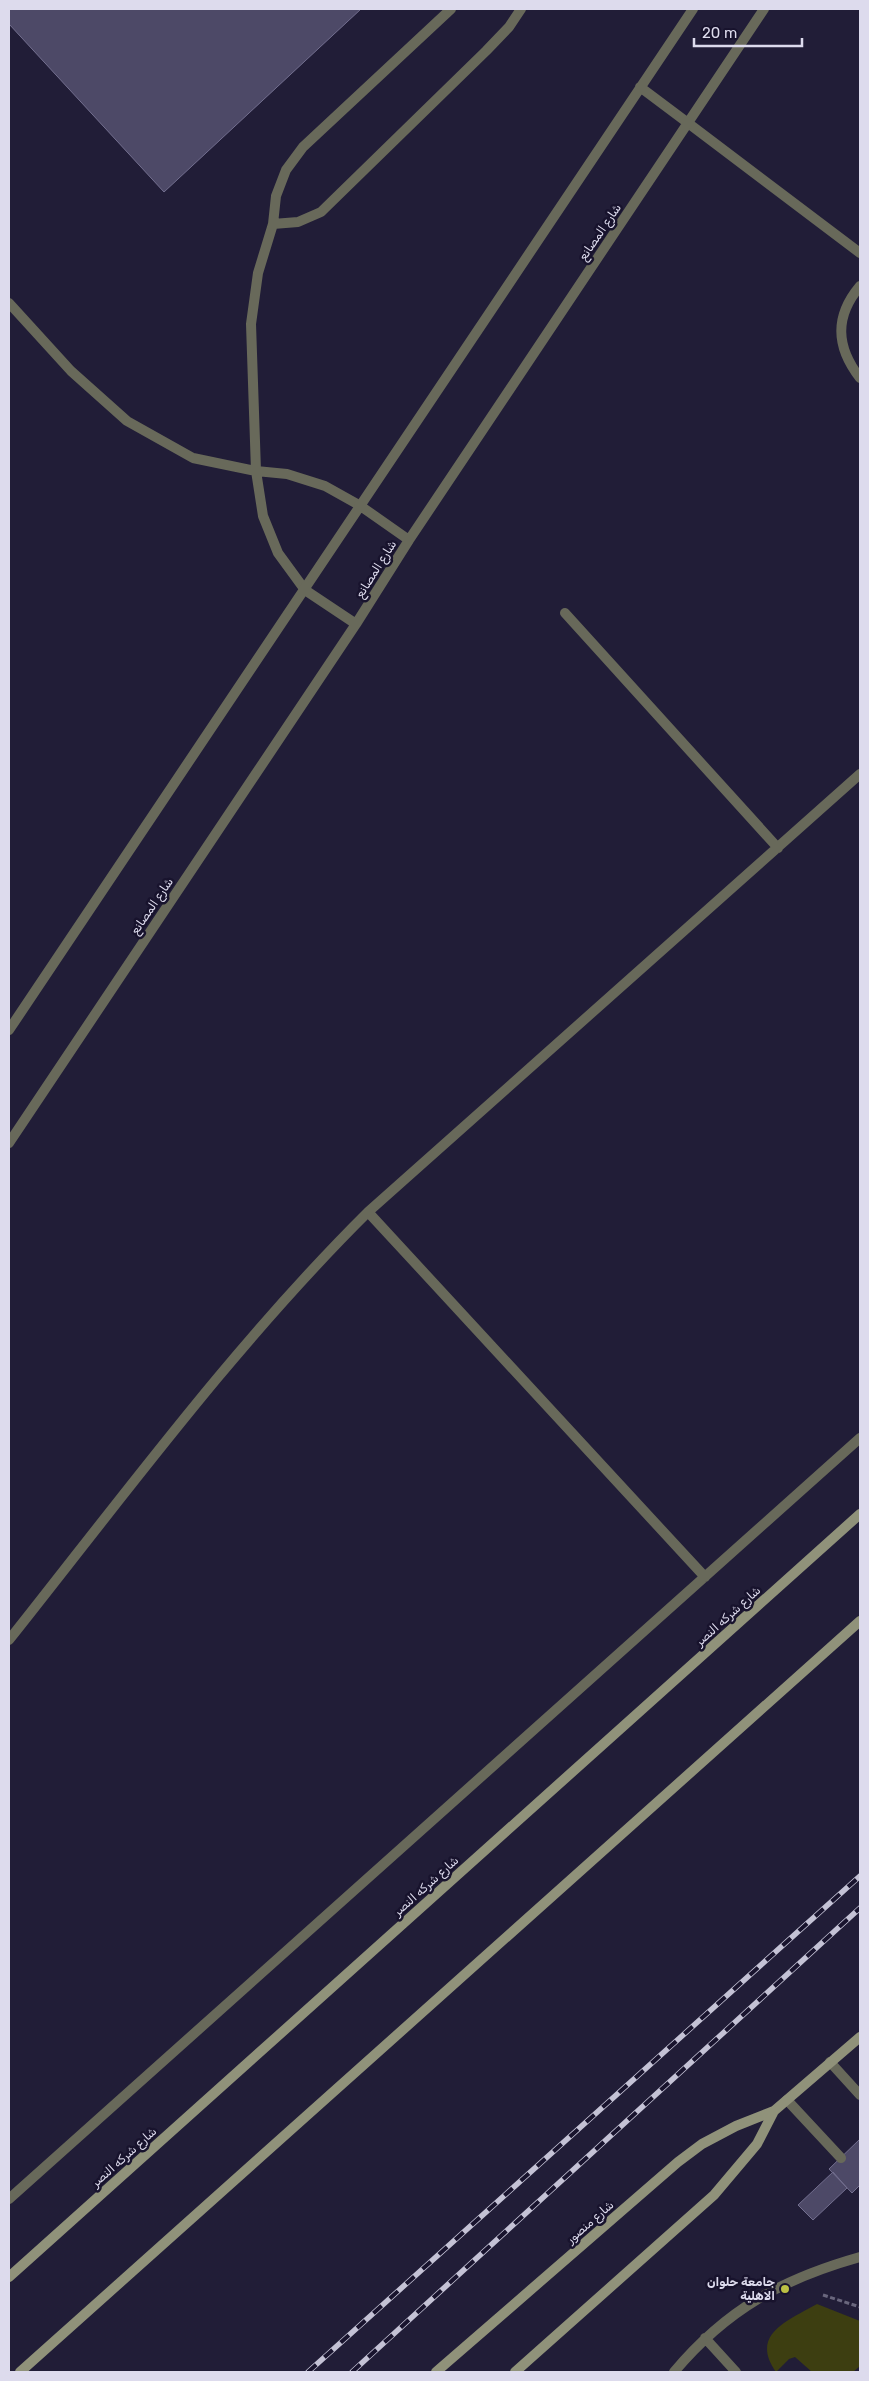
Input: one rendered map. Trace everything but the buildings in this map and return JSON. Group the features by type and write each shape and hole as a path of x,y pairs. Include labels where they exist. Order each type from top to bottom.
{"street":[{"path":"356,624 305,590 278,554 263,516 256,471 251,324 258,273 273,224 276,196 286,170 303,147 451,9"},
{"path":"273,224 298,222 322,212 486,51 509,27 520,9"},
{"path":"9,1030 693,9"},
{"name":"شارع المصانع","path":"9,1142 356,624 764,9"},
{"path":"640,87 860,253"},
{"path":"860,286 850,299 842,320 841,342 848,363 860,378"},
{"path":"9,303 71,371 127,421 193,458 256,471 287,474 324,486 359,505 410,540"},
{"path":"565,613 778,848"},
{"path":"9,1640 266,1319 316,1264 368,1212 860,774"},
{"path":"368,1212 705,1577"},
{"path":"9,2199 860,1438"},
{"name":"شارع شركه النصر","path":"9,2277 860,1514"},
{"path":"20,2372 860,1621"},
{"name":"شارع منصور","path":"436,2372 678,2162 702,2144 736,2126 774,2111 860,2037"},
{"path":"830,2062 860,2095"},
{"path":"787,2100 841,2158"},
{"name":"شارع منصور","path":"515,2372 714,2195 758,2144 774,2111"},
{"path":"674,2372 705,2338 742,2308 786,2282 806,2273 860,2257"},
{"path":"705,2338 736,2372"}],"shaded area":[{"path":"817,2304 860,2321 860,2366 853,2372 812,2372 795,2357 789,2359 776,2372 769,2359 767,2348 770,2338 785,2323"}],"railway":[{"path":"308,2372 860,1876"},
{"path":"352,2372 860,1908"}],"place":[{"name":"جامعة حلوان الاهلية","path":"785,2289"}]}
